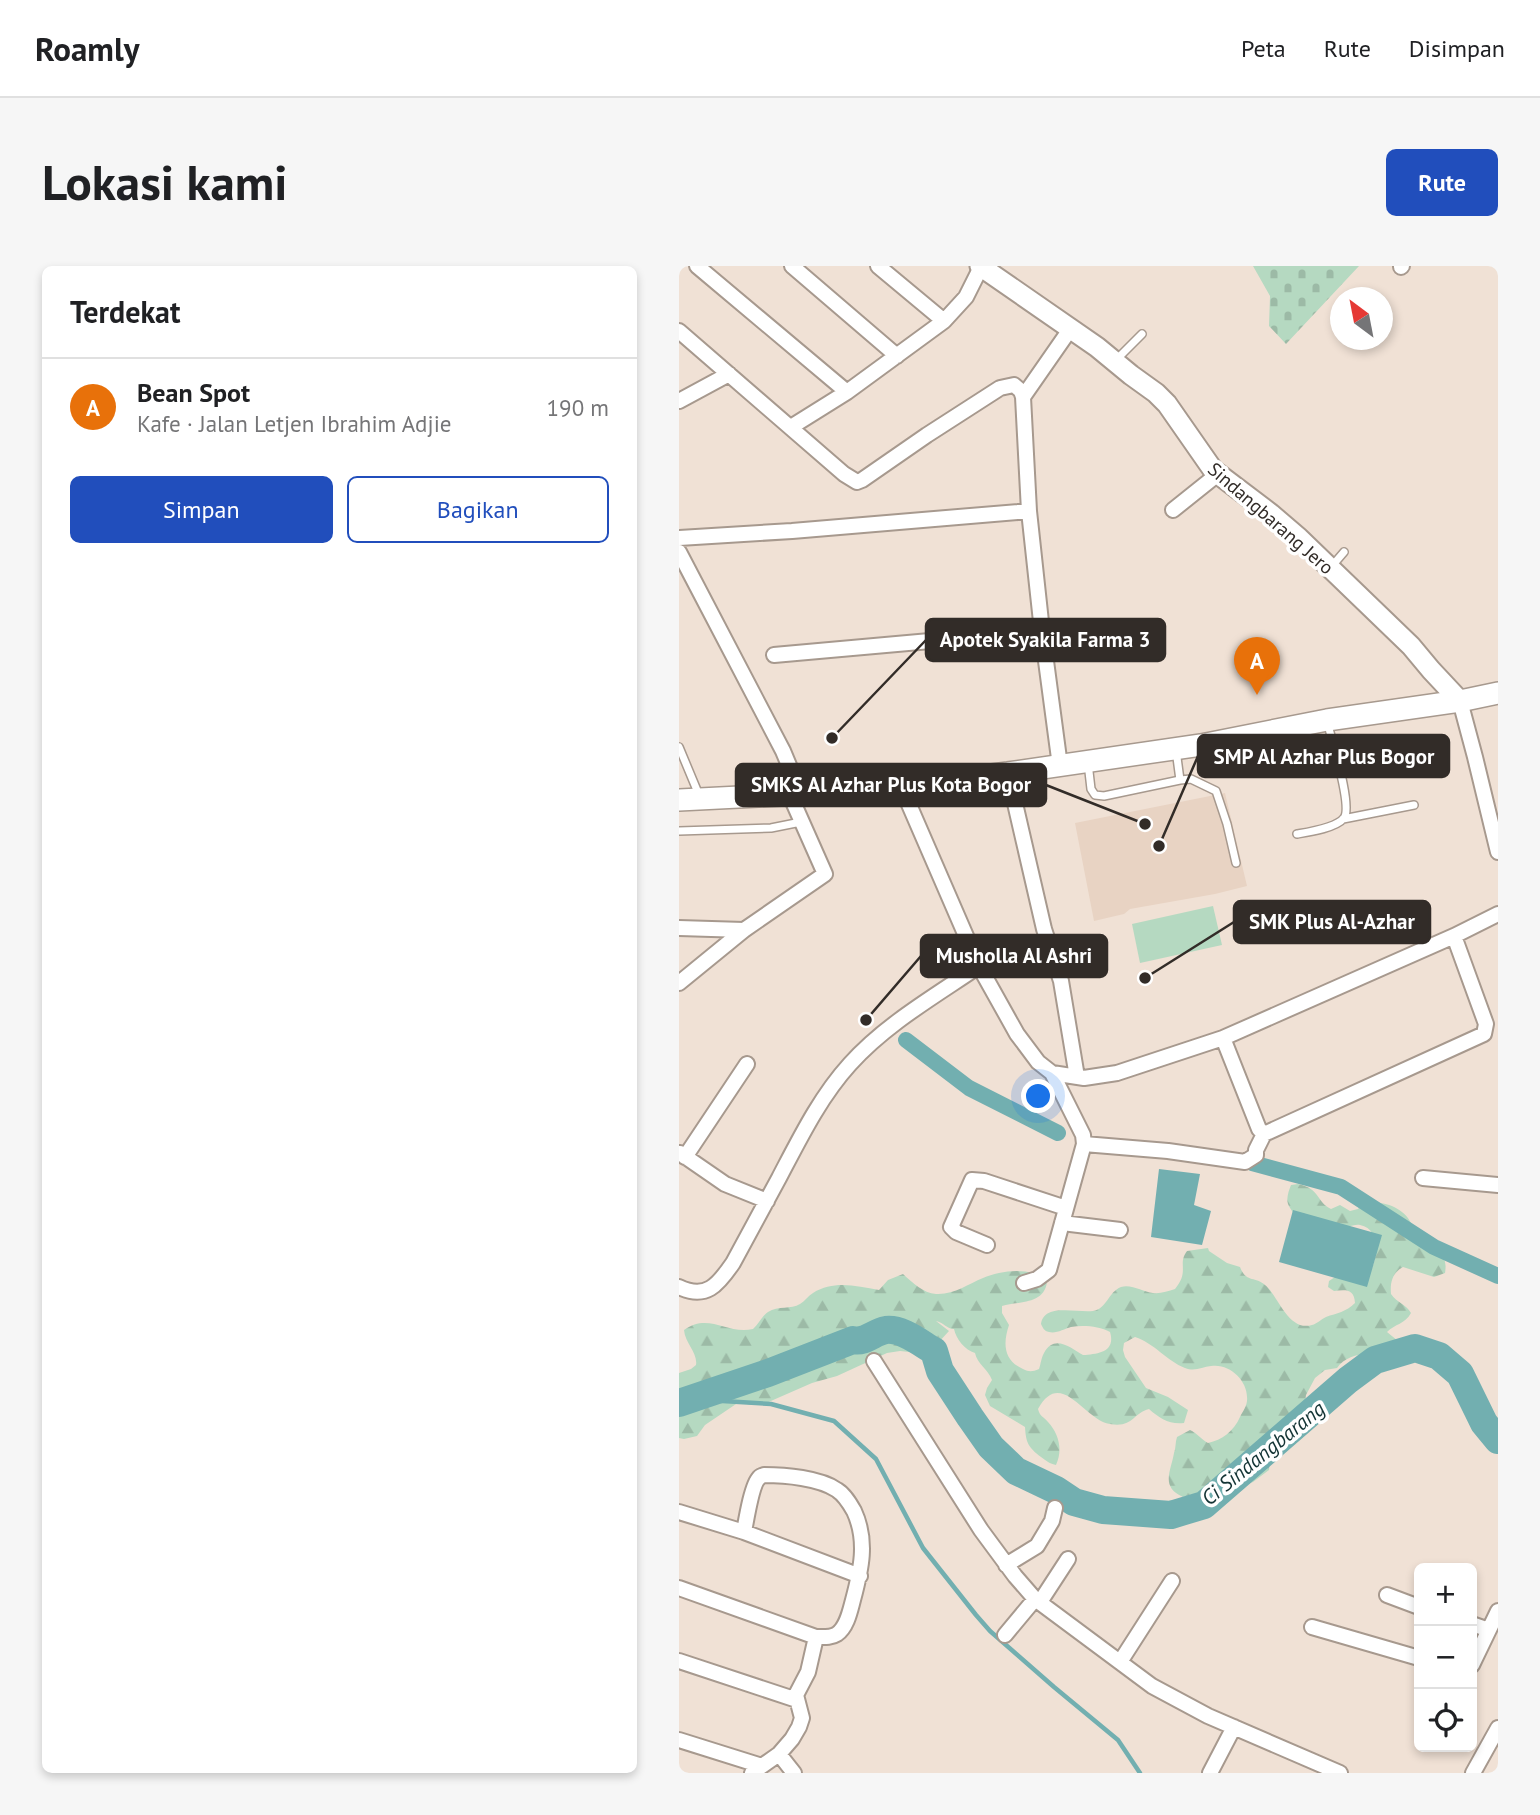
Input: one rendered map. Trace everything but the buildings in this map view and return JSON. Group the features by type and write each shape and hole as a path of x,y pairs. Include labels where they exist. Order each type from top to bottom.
{"main road":[{"path":"679,800 796,795 1008,773 1176,749 1327,720 1460,701 1498,692"}],"street":[{"path":"697,266 847,392"},
{"path":"792,266 897,356"},
{"path":"878,266 944,321"},
{"path":"791,427 847,392 944,321 989,268"},
{"name":"Sindangbarang Jero","path":"989,268 1156,393 1218,474 1299,538 1411,646 1460,701"},
{"path":"1023,397 1071,328"},
{"path":"679,331 844,474 857,482 1000,388 1014,385 1021,391 1029,511 1060,766"},
{"path":"679,401 729,374"},
{"path":"1173,510 1218,474"},
{"path":"679,538 1029,511"},
{"path":"679,552 783,751 802,821 825,874 744,930 679,983"},
{"path":"774,655 1042,631"},
{"path":"1460,701 1498,852"},
{"path":"1008,773 1044,929 1061,981 1077,1077"},
{"path":"901,786 979,966 1017,1034 1038,1062 1052,1073 1083,1135 1084,1144 1049,1270 1037,1279 1024,1283"},
{"path":"1052,1073 1077,1077 1117,1073 1223,1038 1498,914"},
{"path":"679,928 744,930"},
{"path":"1084,1144 1168,1151 1245,1162 1255,1155 1264,1134 1484,1034 1486,1024 1454,936"},
{"path":"679,1287 691,1292 701,1292 711,1289 722,1280 823,1099 852,1062 873,1041 979,966"},
{"path":"1223,1038 1259,1129 1264,1134"},
{"path":"747,1064 682,1155 725,1184 767,1201"},
{"path":"1423,1178 1498,1185"},
{"path":"987,1245 956,1232 951,1227 972,1180 984,1181 1066,1208"},
{"path":"1062,1223 1120,1230"},
{"path":"874,1361 981,1530 1006,1565 1037,1600 1152,1686 1208,1716 1340,1773"},
{"path":"679,1588 816,1637 835,1635 843,1628 860,1576 862,1543 856,1516 842,1494 826,1484 764,1475 757,1481 744,1532"},
{"path":"1006,1565 1037,1546 1052,1521 1055,1508"},
{"path":"679,1512 744,1532 860,1576"},
{"path":"1005,1635 1037,1600 1068,1559"},
{"path":"1120,1662 1172,1581"},
{"path":"1387,1595 1414,1605"},
{"path":"1477,1655 1498,1611"},
{"path":"1477,1626 1489,1630"},
{"path":"1312,1627 1414,1657"},
{"path":"679,1740 757,1770 779,1754 792,1739 802,1718 796,1695 808,1672 816,1637"},
{"path":"679,1661 797,1700"},
{"path":"1210,1773 1234,1727"},
{"path":"1473,1773 1498,1728"},
{"path":"779,1754 794,1773"}],"lane":[{"path":"1114,361 1142,334"},
{"path":"1330,569 1344,552"},
{"path":"1327,720 1345,796 1347,810 1343,819"},
{"path":"679,747 701,799"},
{"path":"1176,749 1180,780"},
{"path":"1088,762 1091,789 1095,795 1104,796 1191,779 1214,790 1218,793 1227,824 1235,863"},
{"path":"1297,834 1333,825 1343,819 1414,805"},
{"path":"679,831 771,828 802,821"}],"shaded area":[{"path":"1225,793 1247,886 1130,909 1124,914 1094,921 1075,823"}],"green space":[{"path":"1253,266 1359,266 1339,287 1330,287 1330,297 1286,344 1269,326 1270,296"},
{"path":"1213,906 1222,945 1140,963 1132,924"},
{"path":"1298,1184 1315,1192 1331,1209 1340,1205 1350,1211 1370,1202 1397,1208 1411,1223 1419,1244 1442,1256 1446,1265 1445,1273 1434,1277 1403,1267 1396,1272 1391,1282 1391,1294 1411,1313 1387,1332 1398,1341 1393,1350 1387,1354 1351,1357 1337,1368 1325,1370 1315,1378 1306,1395 1302,1414 1278,1431 1271,1443 1269,1470 1253,1482 1183,1497 1171,1488 1169,1483 1177,1437 1190,1430 1208,1443 1218,1440 1234,1427 1245,1408 1247,1403 1244,1385 1230,1370 1218,1366 1185,1368 1135,1337 1124,1343 1125,1357 1146,1388 1168,1397 1188,1410 1184,1423 1165,1420 1149,1409 1124,1424 1110,1424 1091,1414 1073,1399 1055,1393 1047,1397 1038,1409 1057,1437 1059,1454 1056,1465 1046,1461 1030,1447 1025,1427 990,1406 985,1395 992,1380 990,1376 975,1353 961,1344 954,1329 936,1321 949,1331 928,1354 900,1351 887,1353 764,1404 739,1402 705,1425 697,1436 679,1438 679,1373 696,1365 684,1330 702,1323 735,1329 753,1329 768,1312 796,1306 813,1293 829,1286 845,1285 879,1290 888,1280 903,1274 922,1290 943,1294 999,1273 1033,1273 1047,1282 1041,1295 1029,1301 1002,1306 1002,1313 1009,1325 1006,1338 1008,1356 1016,1365 1031,1371 1039,1369 1044,1353 1052,1344 1062,1344 1083,1355 1100,1353 1110,1344 1110,1332 1096,1327 1076,1326 1054,1332 1046,1331 1041,1324 1048,1313 1062,1310 1098,1310 1121,1287 1156,1293 1175,1289 1182,1277 1183,1260 1187,1251 1208,1248 1227,1263 1240,1267 1248,1277 1265,1285 1296,1323 1304,1326 1314,1324 1355,1303 1351,1292 1334,1291 1328,1287 1329,1281 1335,1277 1370,1272 1376,1245 1372,1232 1360,1225 1334,1229 1295,1217 1288,1204 1288,1197 1291,1185"}],"water":[{"path":"1159,1169 1200,1174 1194,1205 1211,1211 1202,1245 1151,1237"},
{"path":"1293,1210 1382,1235 1367,1287 1279,1262"}],"waterway":[{"path":"906,1040 969,1088 1058,1133"},
{"path":"1252,1163 1341,1187 1434,1247 1498,1276"},
{"name":"Ci Sindangbarang","path":"679,1403 853,1340 862,1340 886,1330 898,1331 934,1351 940,1371 970,1417 991,1447 1016,1471 1074,1502 1103,1510 1171,1515 1204,1505 1348,1380 1375,1360 1415,1348 1439,1356 1460,1374 1484,1423 1498,1440"},
{"path":"689,1399 771,1404 834,1421 876,1459 923,1548 976,1615 990,1631 1118,1740 1140,1773"}],"place":[{"name":"Bean Spot","path":"1257,695"},
{"name":"Apotek Syakila Farma 3","path":"832,738"},
{"name":"SMKS Al Azhar Plus Kota Bogor","path":"1145,824"},
{"name":"SMP Al Azhar Plus Bogor","path":"1159,846"},
{"name":"SMK Plus Al-Azhar","path":"1145,978"},
{"name":"Musholla Al Ashri","path":"866,1020"}]}
